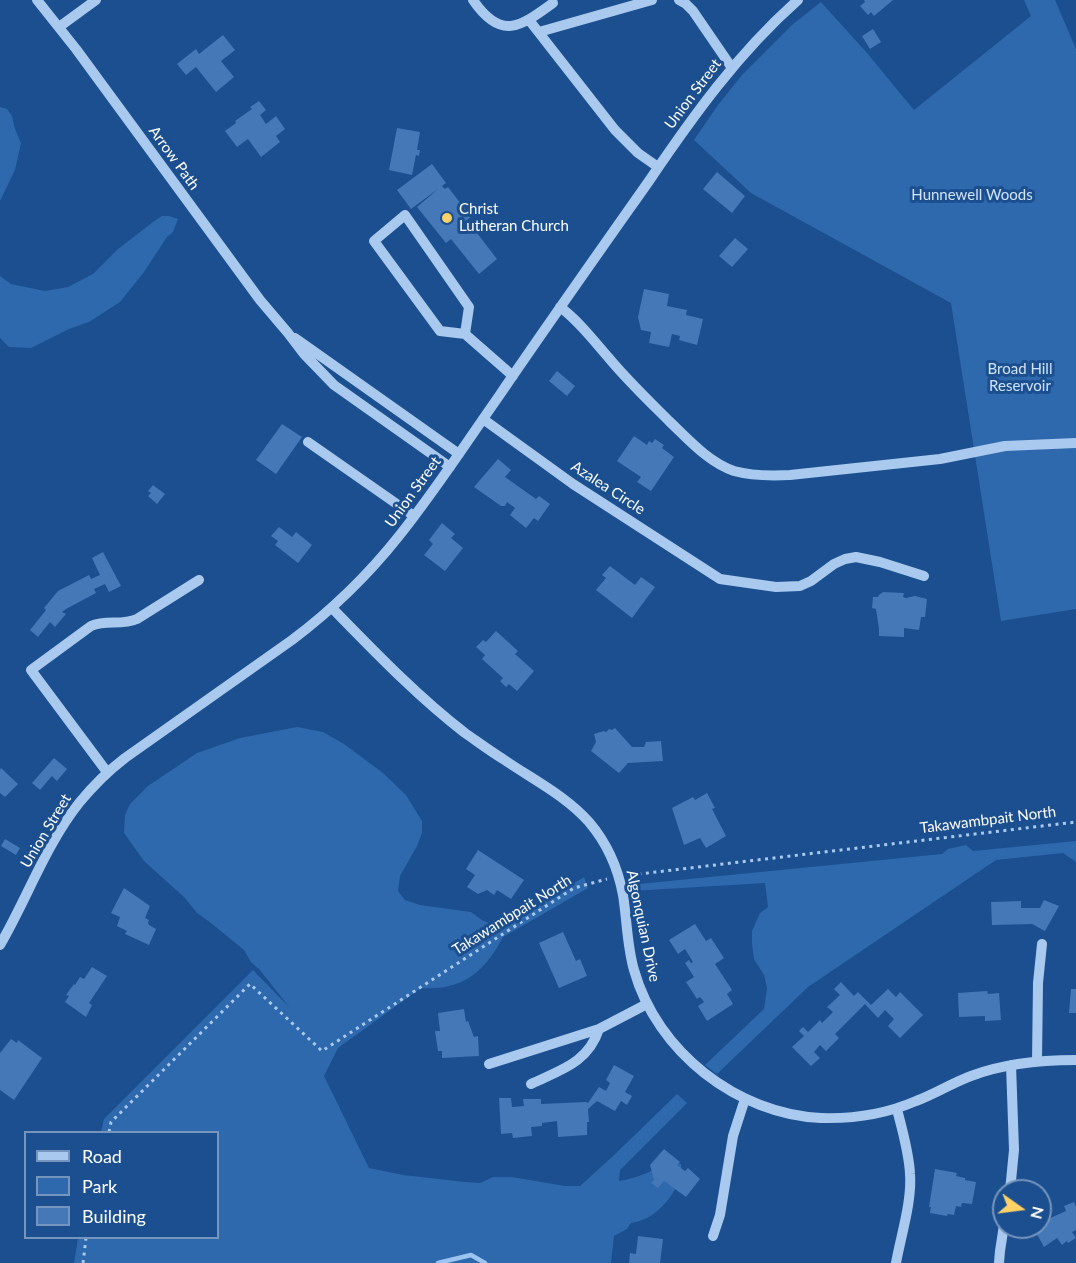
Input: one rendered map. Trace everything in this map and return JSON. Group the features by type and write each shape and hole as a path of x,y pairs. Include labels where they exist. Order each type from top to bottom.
{"street":[{"name":"Arrow Path","path":"37,0 260,300 318,370 334,385 450,467"},
{"path":"59,27 96,0"},
{"path":"473,0 486,16 509,27 529,20 553,3"},
{"path":"539,32 652,0"},
{"path":"679,0 693,11 732,68"},
{"name":"Union Street","path":"0,945 52,844 92,788 107,772 292,640 332,608 382,556 450,467 658,168 732,68 770,26 798,0"},
{"path":"529,20 615,130 632,148 658,168"},
{"path":"465,334 469,307 405,215 374,241 440,331 465,334 513,376"},
{"path":"560,307 578,322 630,383 688,440 720,465 735,471 762,475 789,475 920,462 1005,446 1076,443"},
{"name":"Arrow Path","path":"288,333 459,454"},
{"name":"Azalea Circle","path":"483,420 573,484 720,579 776,587 800,586 812,581 834,564 856,557 924,576"},
{"path":"308,442 414,516"},
{"path":"107,772 31,670 98,622 128,623 199,580"},
{"name":"Algonquian Drive","path":"332,608 408,684 444,716 502,759 556,793 576,809 597,833 606,846 623,894 634,969 647,1004 669,1037 693,1065 745,1099 765,1107 820,1118 858,1117 897,1109 972,1075 1037,1061 1076,1060"},
{"path":"1037,1061 1038,992 1042,944"},
{"path":"489,1064 599,1029 647,1004"},
{"path":"531,1084 582,1057 592,1046 599,1029"},
{"path":"1011,1065 1014,1150 1011,1179"},
{"path":"713,1236 720,1215 734,1136 745,1099"},
{"path":"896,1263 910,1176 897,1109"},
{"path":"999,1263 1002,1239"}],"path":[{"name":"Takawambpait North","path":"109,1131 111,1122 250,984 322,1050 574,888 618,877 1076,822"},
{"path":"83,1263 86,1239"}],"green space":[{"name":"Hunnewell Woods","path":"1024,0 1055,0 1076,49 1076,609 1001,621 951,303 751,193 694,140 742,75 792,25 821,2 914,110 1031,16"},
{"path":"0,107 7,109 12,116 21,143 15,170 0,201"},
{"path":"162,216 178,219 173,232 120,302 89,322 31,348 9,347 0,338 0,276 11,284 45,291 68,287 93,274 118,249"},
{"path":"297,727 323,732 344,744 383,773 406,795 422,821 422,833 400,876 398,891 405,900 420,905 471,912 496,926 498,930 584,877 588,888 503,937 488,960 471,977 449,986 421,988 338,1048 324,1076 369,1168 403,1175 480,1183 493,1177 512,1177 565,1186 580,1186 677,1094 687,1103 620,1170 619,1181 645,1174 668,1161 681,1164 676,1188 659,1210 645,1219 631,1223 627,1229 614,1236 611,1263 74,1263 78,1239 219,1239 219,1131 101,1131 104,1119 253,970 290,1008 251,962 244,950 197,913 185,898 144,861 124,833 125,815 130,804 148,786 197,753 240,738"},
{"path":"1076,841 1076,862 1063,853 996,860 808,987 717,1074 705,1065 764,1009 767,988 764,975 754,959 752,931 760,913 768,907 765,883 631,891 629,885 942,854 948,849 966,845 973,851"}],"building":[{"path":"864,0 893,0 874,16 871,12 868,15 860,6 865,2"},
{"path":"873,29 881,42 870,49 862,36"},
{"path":"223,35 235,50 221,61 234,77 216,92 196,67 186,75 177,64 196,49 199,54"},
{"path":"259,101 266,110 260,115 266,124 276,116 285,129 276,136 280,142 261,157 248,139 237,147 225,131"},
{"path":"397,128 420,132 417,150 420,150 419,156 416,155 412,175 389,170"},
{"path":"432,164 446,183 442,186 445,189 448,187 471,217 467,220 497,259 479,274 451,239 446,243 417,207 438,189 411,209 397,190"},
{"path":"717,172 745,196 732,213 703,189"},
{"path":"735,238 748,249 732,267 719,256"},
{"path":"644,289 669,294 667,306 687,310 686,315 703,319 697,345 679,340 680,336 672,334 669,347 649,343 651,332 641,330 638,317"},
{"path":"557,371 575,386 567,396 549,381"},
{"path":"282,424 302,437 276,474 256,460"},
{"path":"634,436 647,445 649,441 652,443 655,439 664,445 662,448 674,457 651,491 637,482 641,477 617,461"},
{"path":"498,459 511,470 505,477 536,499 539,496 550,504 538,521 534,518 526,528 510,515 515,508 507,502 505,506 501,506 474,487"},
{"path":"153,485 165,494 157,504 148,496 151,493 148,491"},
{"path":"442,523 455,534 451,538 463,548 445,571 424,555 433,544 429,540"},
{"path":"279,527 292,537 296,532 312,545 298,563 275,545 278,541 271,536"},
{"path":"103,552 121,586 109,592 105,584 94,589 96,593 62,612 66,614 55,627 50,622 38,637 30,630 46,610 44,608 58,591 89,575 91,579 100,575 92,558"},
{"path":"610,566 635,585 641,577 655,587 632,618 596,590 606,578 602,575"},
{"path":"883,592 904,593 903,597 906,598 915,596 927,599 925,617 921,617 919,630 904,628 904,637 879,636 876,609 872,608 873,597 878,597"},
{"path":"496,631 518,651 515,654 534,671 517,691 509,684 506,687 500,681 503,678 482,659 485,655 476,647 483,640 486,642"},
{"path":"615,728 632,747 644,747 646,742 661,741 663,761 628,763 619,773 591,751 596,742 594,734"},
{"path":"54,758 67,769 57,781 52,776 40,790 32,783"},
{"path":"1,768 18,784 5,797 0,793"},
{"path":"707,793 715,808 712,809 726,836 706,848 700,838 684,845 672,808 693,797 695,800"},
{"path":"5,839 20,848 16,855 1,846"},
{"path":"478,850 524,880 511,899 497,890 494,895 487,890 478,894 467,887 475,875 466,869"},
{"path":"124,888 150,906 145,918 149,920 149,925 156,929 149,945 125,934 127,931 117,926 120,917 111,913"},
{"path":"1044,900 1059,906 1045,931 1032,924 992,925 991,902 1021,901 1021,908 1040,908"},
{"path":"695,924 706,941 711,938 724,958 715,964 732,990 727,994 733,1004 707,1021 698,1006 704,1002 700,997 697,999 686,982 694,977 685,963 689,960 693,962 685,949 678,954 669,940"},
{"path":"563,932 576,961 580,959 587,976 559,988 539,943"},
{"path":"92,967 107,976 89,1003 92,1005 86,1017 65,1002 69,996 66,995 74,984 80,977 84,979"},
{"path":"841,982 854,996 858,992 871,1005 888,989 896,997 900,992 923,1015 900,1038 888,1026 894,1019 885,1010 878,1018 865,1004 835,1034 839,1038 826,1051 820,1045 814,1052 820,1058 811,1066 792,1047 804,1036 799,1031 803,1027 808,1032 820,1020 822,1023 833,1012 827,1007 840,995 834,989"},
{"path":"1071,989 1076,989 1076,1013 1069,1013"},
{"path":"987,991 988,994 999,993 1001,1020 985,1021 985,1016 959,1017 958,993"},
{"path":"464,1009 466,1022 468,1021 474,1037 478,1036 479,1056 442,1058 442,1051 438,1051 435,1031 440,1031 438,1013"},
{"path":"11,1039 17,1043 18,1040 42,1058 14,1100 0,1090 0,1053"},
{"path":"614,1065 634,1076 625,1092 632,1096 627,1105 621,1101 615,1111 597,1101 588,1109 587,1135 558,1137 557,1121 531,1127 532,1136 513,1138 512,1133 501,1134 499,1098 511,1098 512,1107 524,1106 523,1099 541,1099 541,1104 588,1103 599,1087 606,1091 610,1083 606,1080"},
{"path":"664,1149 680,1162 677,1165 685,1171 688,1168 700,1179 686,1197 664,1181 658,1188 651,1183 654,1180 650,1165"},
{"path":"935,1169 957,1173 956,1176 976,1182 972,1204 962,1203 961,1207 956,1206 954,1215 930,1213"},
{"path":"1074,1202 1076,1207 1076,1230 1072,1232 1076,1238 1062,1245 1057,1238 1044,1247 1040,1239 1052,1239 1052,1217 1066,1211 1064,1206"},
{"path":"638,1236 663,1239 660,1263 629,1263 630,1253 636,1254"}],"waterway":[{"path":"438,1263 471,1255 485,1263"}],"place":[{"name":"Christ Lutheran Church","path":"447,218"}],"park label":[{"name":"Broad Hill Reservoir","path":"1020,378"}]}
